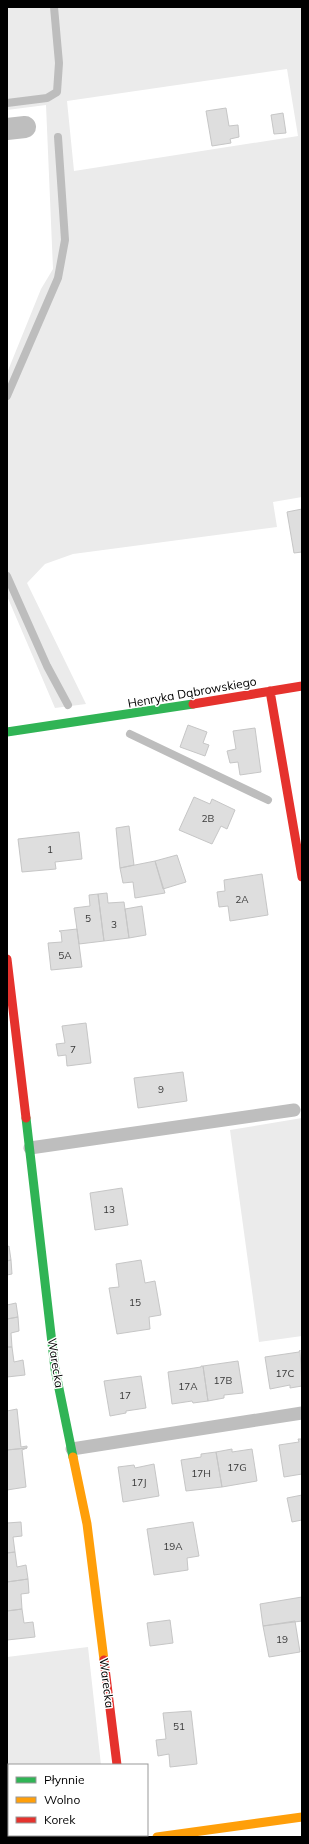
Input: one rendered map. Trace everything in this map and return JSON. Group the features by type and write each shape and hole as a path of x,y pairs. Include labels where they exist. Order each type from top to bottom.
{"street":[{"name":"Henryka Dąbrowskiego","path":"7,732 86,721 302,686"},
{"path":"270,691 302,876"},
{"name":"Warecka","path":"7,959 56,1369 87,1524 117,1764"},
{"path":"157,1837 302,1817"}],"lane":[{"path":"30,1148 294,1110"},
{"path":"72,1449 302,1413"}],"shaded area":[{"path":"7,7 302,7 302,497 273,502 277,527 73,554 45,564 27,583 86,704 55,708 7,596 7,373 41,289 53,269 46,105 7,110","holes":["287,69 298,136 74,171 67,101"]},
{"path":"302,1118 302,1336 259,1342 230,1130"},
{"path":"88,1647 101,1764 8,1764 8,1833 7,1833 7,1657"}],"building":[{"path":"226,108 229,126 238,125 239,137 230,139 231,143 212,146 206,111"},
{"path":"283,113 286,133 274,134 271,115"},
{"path":"302,509 302,552 294,553 287,512"},
{"path":"188,725 207,732 203,743 209,745 205,756 180,747"},
{"path":"255,728 261,772 240,775 238,762 230,763 227,751 236,749 233,731"},
{"path":"194,797 210,804 212,799 235,810 227,829 221,826 212,844 179,830"},
{"path":"129,826 134,865 120,868 116,828"},
{"path":"79,832 82,859 55,862 56,869 22,872 18,839"},
{"path":"177,855 186,882 163,889 155,861"},
{"path":"155,861 165,893 135,898 133,882 123,883 120,868"},
{"path":"262,874 268,915 230,921 228,906 219,907 217,892 225,891 224,880"},
{"path":"107,893 108,903 124,902 129,938 104,941 98,894"},
{"path":"98,894 104,941 79,944 74,908 90,906 89,895"},
{"path":"142,906 146,935 129,938 125,909"},
{"path":"77,929 82,967 51,970 48,943 62,942 61,932 59,931"},
{"path":"86,1023 91,1063 67,1066 66,1055 58,1056 56,1044 65,1043 62,1026"},
{"path":"183,1072 187,1101 138,1108 134,1078"},
{"path":"122,1188 128,1225 95,1230 90,1193"},
{"path":"9,1246 11,1260 7,1261 7,1247"},
{"path":"11,1260 12,1274 7,1275 7,1261"},
{"path":"141,1260 145,1283 155,1281 161,1315 149,1317 150,1329 117,1334 109,1288 119,1287 116,1264"},
{"path":"16,1303 18,1317 7,1319 7,1305"},
{"path":"18,1317 19,1331 11,1333 12,1347 7,1347 7,1319"},
{"path":"7,1347 12,1347 14,1362 23,1360 25,1375 7,1377"},
{"path":"300,1350 302,1386 290,1388 290,1385 270,1389 265,1357 299,1352"},
{"path":"238,1361 243,1393 224,1395 224,1398 208,1401 203,1366"},
{"path":"203,1366 208,1401 193,1403 192,1401 172,1404 168,1372"},
{"path":"141,1376 146,1408 126,1411 126,1413 110,1416 104,1381"},
{"path":"17,1409 21,1447 27,1446 27,1448 7,1450 7,1411"},
{"path":"298,1439 302,1439 302,1474 284,1477 279,1445 299,1442"},
{"path":"27,1448 22,1450 26,1487 7,1490 7,1450"},
{"path":"232,1449 232,1452 252,1449 257,1481 222,1487 216,1452"},
{"path":"216,1452 222,1487 186,1491 181,1460 201,1457 201,1454"},
{"path":"154,1464 159,1496 123,1502 118,1467 134,1465 135,1468"},
{"path":"302,1495 302,1520 292,1522 287,1498"},
{"path":"21,1522 22,1536 13,1537 15,1552 7,1553 7,1523"},
{"path":"193,1522 199,1556 187,1558 188,1570 154,1575 147,1529"},
{"path":"15,1552 17,1567 26,1565 28,1579 7,1582 7,1553"},
{"path":"28,1579 29,1593 21,1594 22,1609 7,1611 7,1582"},
{"path":"302,1597 302,1621 263,1626 260,1604"},
{"path":"22,1609 24,1623 33,1622 35,1637 7,1640 7,1611"},
{"path":"170,1620 173,1643 150,1646 147,1623"},
{"path":"295,1621 300,1652 269,1657 263,1626"},
{"path":"191,1711 197,1764 170,1767 169,1754 158,1756 156,1740 166,1739 163,1713"}],"waterway":[{"path":"7,103 47,98 57,92 59,63 54,7"},
{"path":"7,396 58,278 65,240 58,137"},
{"path":"7,576 47,666 68,705"},
{"path":"130,734 268,800"}],"traffic: fast":[{"path":"7,732 193,704"},
{"path":"26,1118 55,1369 73,1457"}],"traffic: slow":[{"path":"73,1457 87,1524 104,1660"},
{"path":"157,1837 302,1817"}],"traffic: jam":[{"path":"193,704 302,686"},
{"path":"270,691 302,877"},
{"path":"7,959 26,1118"},
{"path":"104,1660 117,1764"}]}
